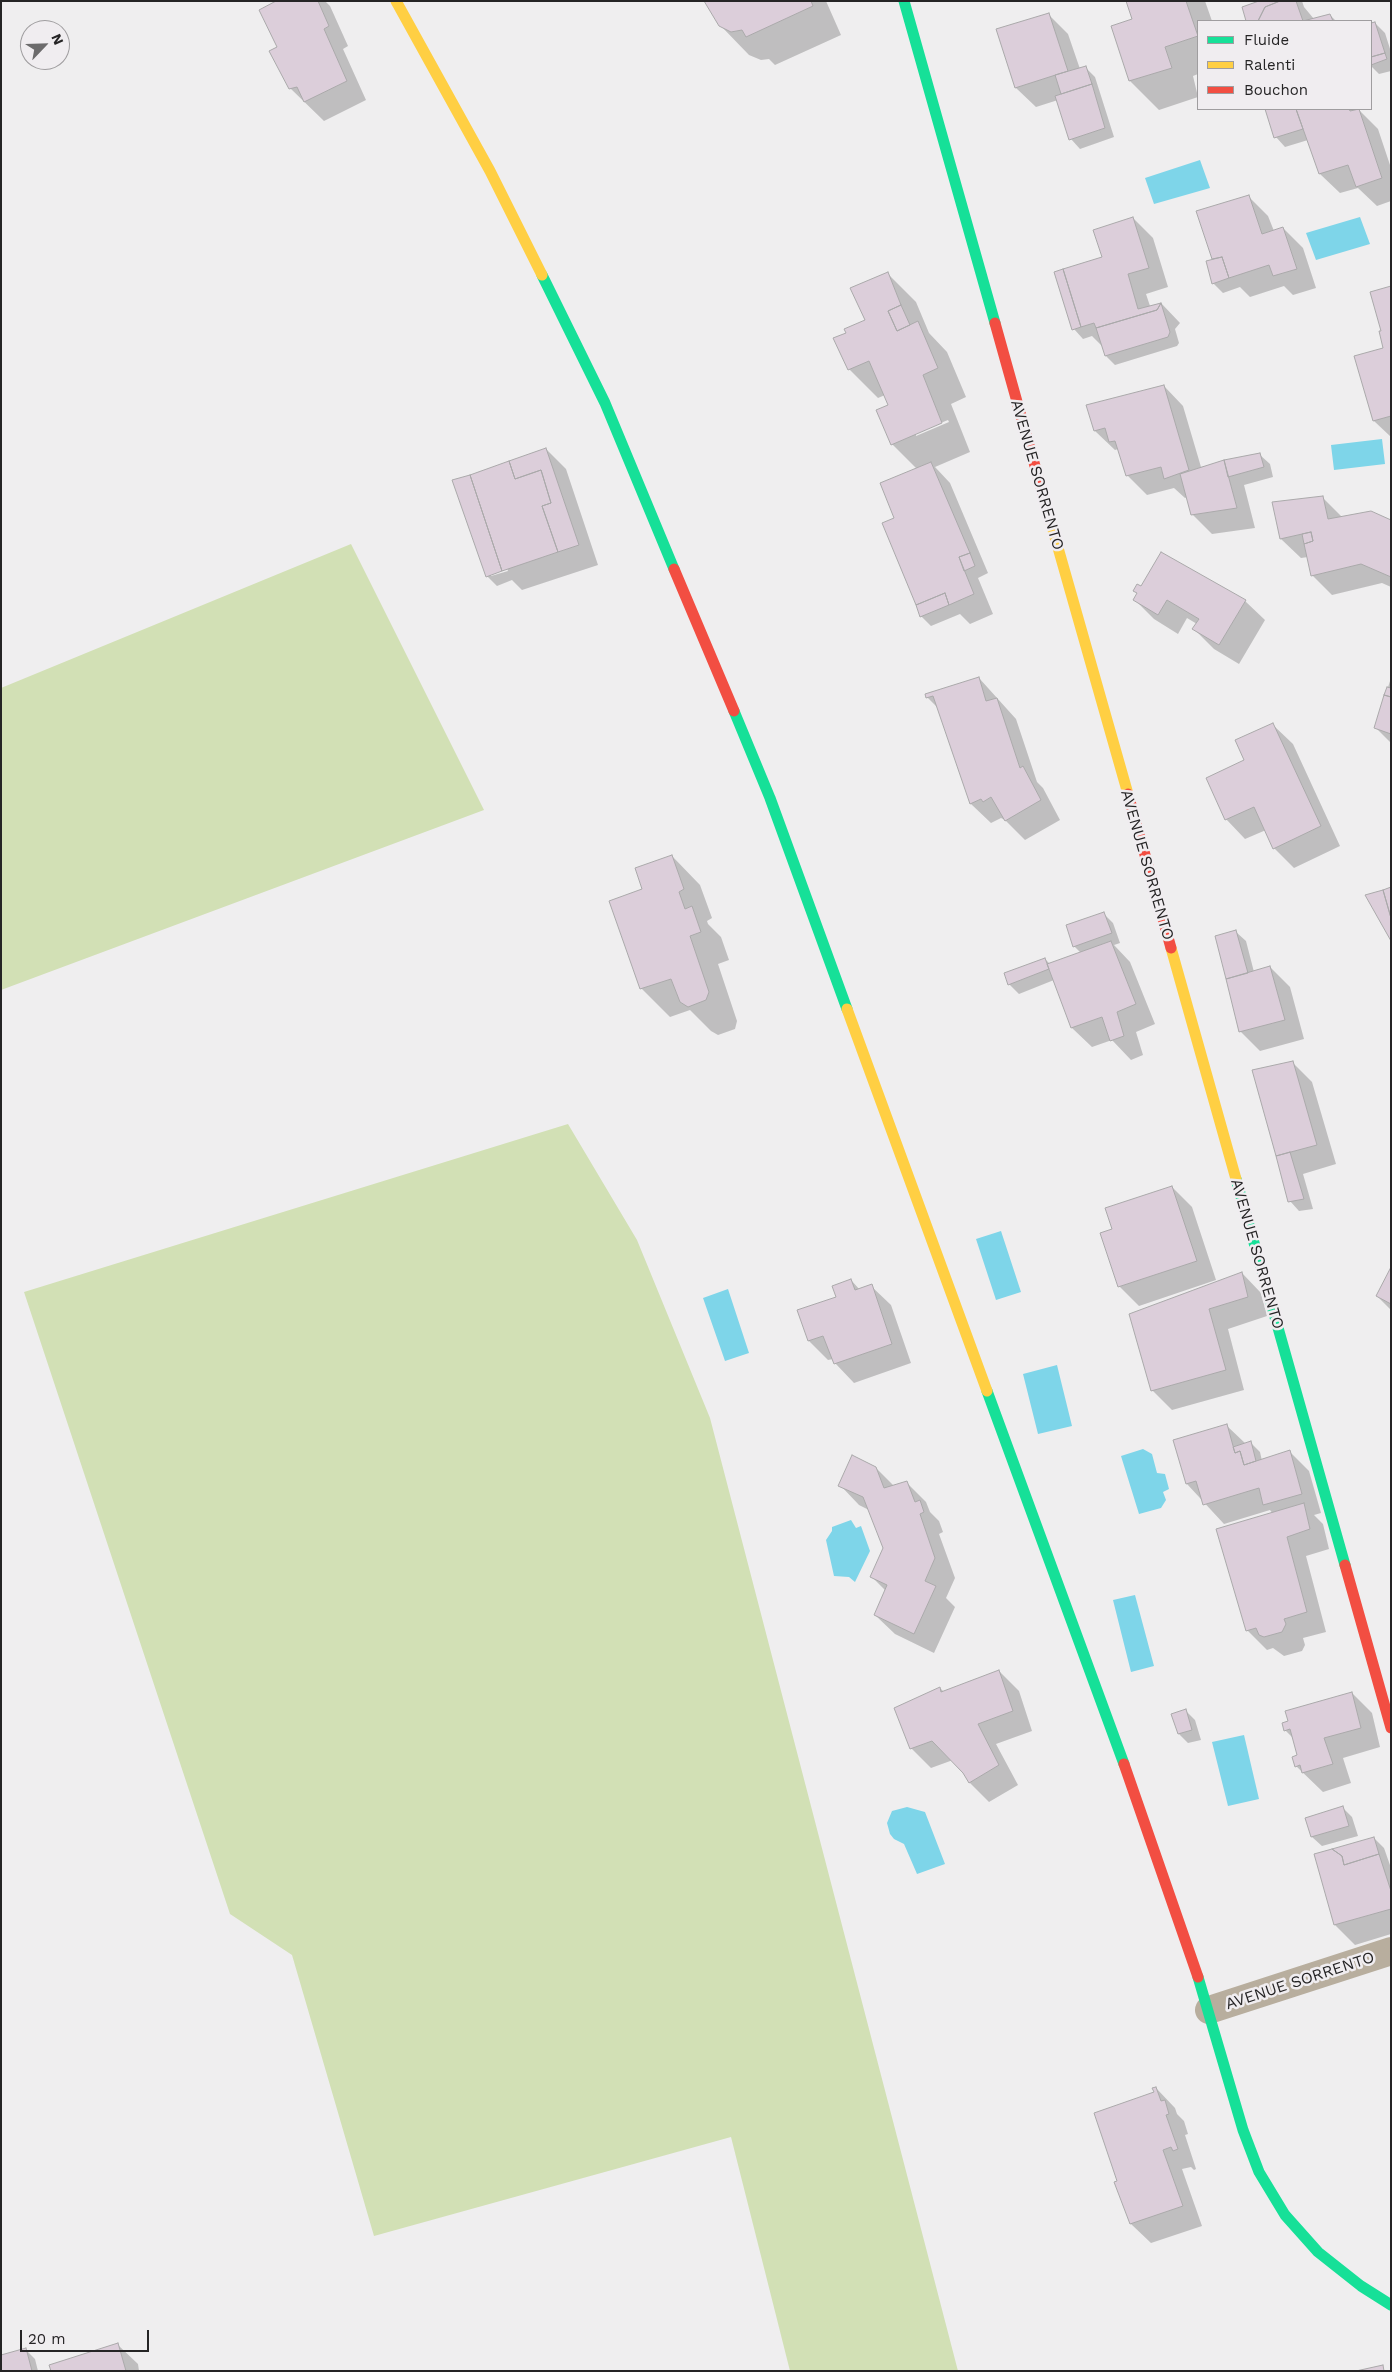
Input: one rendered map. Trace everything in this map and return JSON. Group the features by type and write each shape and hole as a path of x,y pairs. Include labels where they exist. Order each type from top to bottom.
{"street":[{"path":"396,1 490,171 605,403 770,798 1158,1857 1209,2010 1243,2130 1259,2172 1285,2216 1318,2252 1361,2286 1391,2305"},
{"name":"AVENUE SORRENTO","path":"904,1 1391,1728"},
{"name":"AVENUE SORRENTO","path":"1209,2010 1391,1951"}],"green space":[{"path":"351,544 484,810 1,990 1,688"},
{"path":"568,1124 637,1240 710,1418 958,2371 790,2371 731,2137 374,2236 292,1955 230,1914 24,1292"}],"water":[{"path":"1200,160 1210,188 1154,204 1145,178"},
{"path":"1360,217 1370,244 1316,260 1306,233"},
{"path":"1382,439 1385,464 1334,470 1331,445"},
{"path":"1001,1231 1021,1292 996,1300 976,1239"},
{"path":"728,1289 749,1353 725,1361 703,1298"},
{"path":"1057,1365 1072,1426 1038,1434 1023,1374"},
{"path":"1143,1449 1152,1454 1157,1473 1165,1474 1169,1489 1163,1492 1166,1500 1161,1508 1139,1514 1121,1456"},
{"path":"851,1520 856,1528 861,1526 870,1551 855,1582 849,1577 834,1576 826,1540 832,1531 832,1527"},
{"path":"1135,1595 1154,1666 1131,1672 1113,1600"},
{"path":"1244,1735 1259,1799 1228,1806 1212,1742"},
{"path":"907,1807 925,1812 945,1864 917,1874 904,1844 894,1839 890,1834 887,1823 892,1811"}],"building":[{"path":"276,1 318,1 329,26 324,29 347,81 304,102 297,87 289,89 269,51 277,47 259,10"},
{"path":"704,1 811,1 813,6 746,37 742,30 731,32 719,26"},
{"path":"1126,1 1186,1 1197,36 1165,47 1172,68 1129,81 1111,26 1132,19"},
{"path":"1259,1 1280,1 1265,7 1258,20 1246,20 1242,7"},
{"path":"1280,1 1296,1 1303,20 1258,20 1265,7"},
{"path":"1049,13 1068,71 1015,88 996,29"},
{"path":"1330,14 1333,20 1307,20"},
{"path":"1375,22 1385,53 1372,57 1372,23"},
{"path":"1385,53 1387,59 1372,65 1372,57"},
{"path":"1086,66 1092,84 1061,94 1055,75"},
{"path":"1092,84 1105,128 1069,140 1055,96"},
{"path":"1265,110 1296,110 1303,129 1274,138"},
{"path":"1296,110 1359,110 1382,178 1356,187 1348,165 1319,174"},
{"path":"1249,195 1262,234 1283,227 1297,269 1273,276 1269,265 1229,278 1222,257 1212,259 1196,211"},
{"path":"1133,217 1149,268 1128,274 1138,309 1161,303 1157,310 1096,328 1094,323 1081,327 1063,269 1102,257 1093,230"},
{"path":"1222,257 1229,278 1212,284 1206,261"},
{"path":"1063,269 1081,327 1072,330 1054,272"},
{"path":"888,272 901,305 888,311 897,331 918,321 938,368 923,375 942,423 891,445 876,410 888,405 869,361 848,370 833,338 846,333 844,329 865,320 850,288"},
{"path":"1391,286 1391,416 1373,421 1354,356 1383,348 1379,331 1381,331 1370,292"},
{"path":"1161,303 1170,332 1168,337 1105,356 1096,328 1157,310"},
{"path":"901,305 910,325 897,331 888,311"},
{"path":"1164,385 1189,470 1164,479 1161,467 1126,476 1115,441 1109,442 1105,428 1094,431 1086,405"},
{"path":"546,448 579,545 558,552 542,506 551,503 541,470 515,479 509,461"},
{"path":"1260,453 1264,467 1228,477 1224,460"},
{"path":"1224,460 1237,508 1191,515 1180,474"},
{"path":"509,461 515,479 541,470 551,503 542,506 558,552 502,571 470,475"},
{"path":"931,462 970,553 959,557 974,594 949,605 945,593 916,605 882,523 894,518 880,483"},
{"path":"470,475 502,571 486,577 452,480"},
{"path":"1323,496 1328,519 1371,511 1391,520 1391,577 1361,564 1311,576 1304,544 1313,541 1311,532 1280,539 1272,502"},
{"path":"1311,532 1313,541 1304,544 1302,534"},
{"path":"1161,552 1246,600 1219,645 1192,629 1199,619 1167,600 1158,615 1133,600 1137,593 1133,591 1137,584 1141,586"},
{"path":"970,553 975,566 964,571 959,557"},
{"path":"945,593 949,605 920,617 916,605"},
{"path":"979,677 986,701 997,698 1020,768 1023,766 1041,800 1005,821 991,797 983,802 981,799 970,804 933,696 926,698 925,694"},
{"path":"1387,687 1391,688 1391,697 1384,695"},
{"path":"1384,695 1391,697 1391,734 1374,728"},
{"path":"1273,723 1321,826 1273,849 1254,807 1225,820 1206,778 1244,760 1235,740"},
{"path":"672,855 684,889 679,892 685,909 692,906 701,932 690,936 709,992 706,1000 688,1007 680,1002 671,979 640,989 609,901 642,889 635,868"},
{"path":"1391,887 1391,918 1383,890"},
{"path":"1383,890 1391,918 1391,941 1365,895"},
{"path":"1104,912 1112,933 1073,947 1066,925"},
{"path":"1236,930 1248,973 1226,979 1215,936"},
{"path":"1111,941 1136,1004 1117,1012 1124,1036 1110,1041 1102,1017 1071,1028 1047,964"},
{"path":"1045,958 1049,969 1008,985 1004,973"},
{"path":"1270,966 1285,1020 1239,1032 1226,979"},
{"path":"1293,1061 1317,1145 1276,1156 1252,1070"},
{"path":"1290,1152 1304,1199 1288,1202 1276,1156"},
{"path":"1172,1186 1197,1261 1118,1287 1100,1233 1112,1229 1105,1208"},
{"path":"1391,1267 1391,1304 1376,1296"},
{"path":"1242,1272 1248,1297 1209,1309 1226,1370 1151,1391 1129,1314"},
{"path":"851,1279 855,1290 872,1284 892,1344 834,1364 823,1336 808,1341 797,1310 836,1297 832,1286"},
{"path":"1227,1424 1235,1453 1240,1451 1244,1465 1290,1450 1302,1494 1263,1505 1259,1488 1203,1505 1196,1481 1186,1484 1173,1440"},
{"path":"1251,1441 1256,1461 1244,1465 1240,1451 1235,1453 1233,1447"},
{"path":"852,1455 876,1467 884,1488 907,1481 915,1502 920,1500 924,1512 920,1514 935,1558 925,1581 936,1586 914,1634 874,1615 887,1585 870,1577 883,1548 863,1497 838,1486"},
{"path":"1304,1503 1310,1529 1287,1537 1307,1612 1284,1619 1286,1624 1282,1632 1264,1637 1259,1635 1256,1628 1246,1631 1216,1529"},
{"path":"999,1670 1013,1711 978,1724 999,1765 969,1783 963,1773 932,1741 910,1749 894,1708 940,1687 941,1692"},
{"path":"1352,1692 1361,1728 1324,1738 1333,1764 1302,1773 1300,1765 1295,1767 1292,1757 1297,1755 1290,1729 1284,1731 1282,1723 1288,1721 1285,1711"},
{"path":"1186,1709 1192,1730 1178,1734 1171,1714"},
{"path":"1343,1806 1349,1826 1311,1837 1305,1818"},
{"path":"1374,1837 1379,1854 1344,1865 1342,1856 1332,1849"},
{"path":"1332,1849 1342,1856 1344,1865 1379,1854 1391,1891 1391,1909 1334,1925 1314,1854"},
{"path":"1156,2087 1161,2101 1165,2100 1169,2114 1166,2115 1178,2149 1173,2151 1171,2147 1163,2150 1183,2206 1130,2224 1114,2182 1117,2181 1094,2113 1154,2092 1152,2088"},
{"path":"118,2343 126,2371 51,2371 49,2365"},
{"path":"26,2348 32,2371 1,2371 1,2355"},
{"path":"1383,2365 1384,2371 1356,2371"}],"traffic: fast":[{"path":"904,1 995,323"},
{"path":"542,275 605,403 674,569"},
{"path":"734,711 770,798 847,1009"},
{"path":"1236,1179 1345,1565"},
{"path":"987,1391 1124,1764"},
{"path":"1198,1977 1243,2130 1259,2172 1285,2215 1318,2252 1361,2286 1391,2305"}],"traffic: slow":[{"path":"396,1 490,171 542,275"},
{"path":"1047,509 1128,794"},
{"path":"1171,948 1236,1179"},
{"path":"847,1009 987,1391"}],"traffic: jam":[{"path":"995,323 1047,509"},
{"path":"674,569 734,711"},
{"path":"1128,794 1171,948"},
{"path":"1345,1565 1391,1728"},
{"path":"1124,1764 1198,1977"}]}
